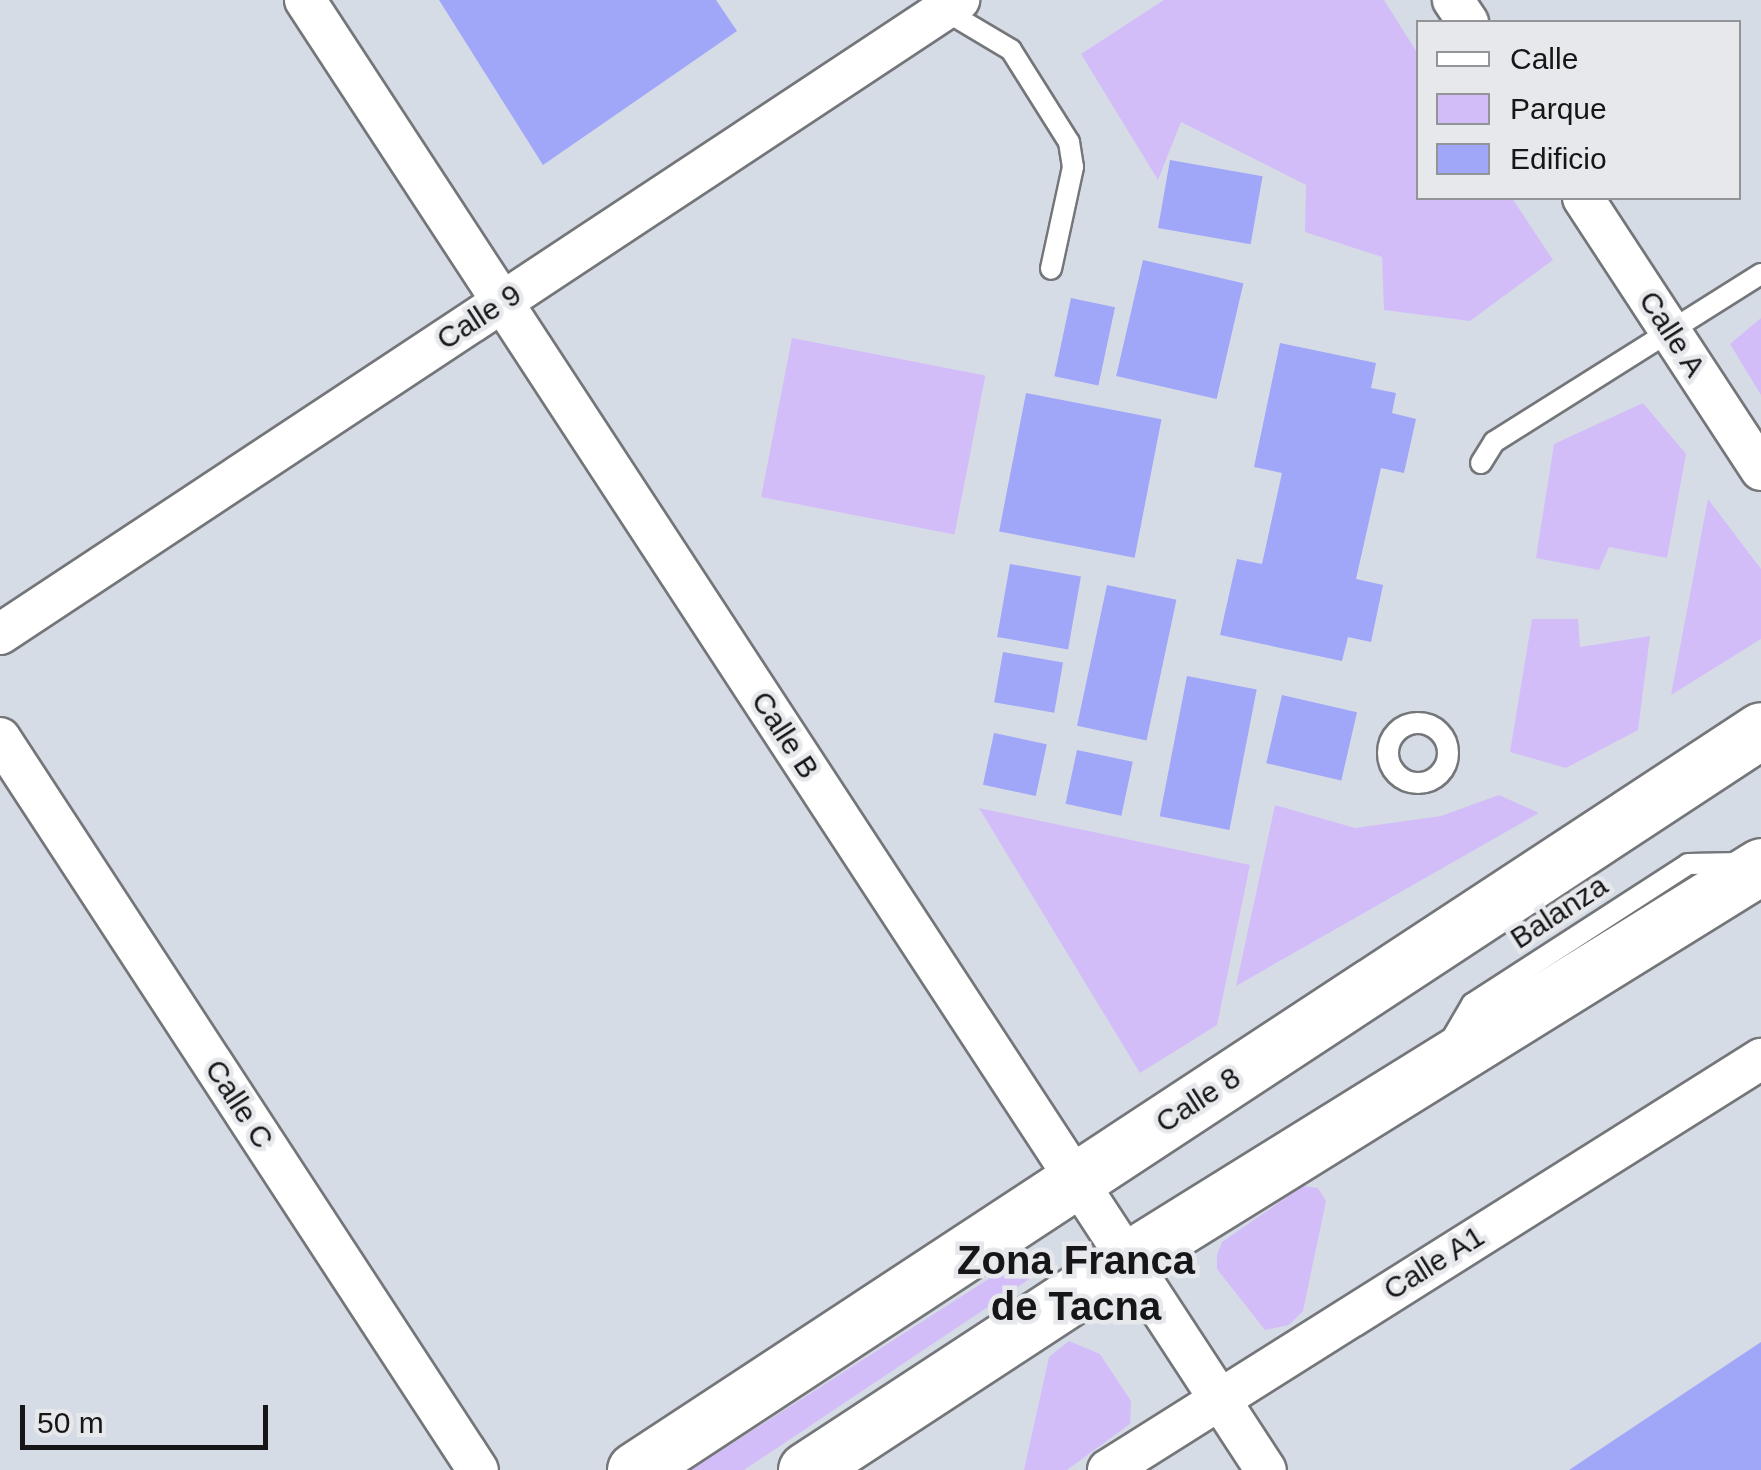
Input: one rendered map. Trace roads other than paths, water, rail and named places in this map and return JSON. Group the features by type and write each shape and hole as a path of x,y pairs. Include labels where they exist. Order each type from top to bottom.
{"street":[{"name":"Calle B","path":"305,0 1266,1470"},
{"name":"Calle 9","path":"0,634 952,5"},
{"name":"Calle A","path":"1584,200 1761,470"},
{"name":"Calle 8","path":"634,1470 1761,730"},
{"name":"Calle C","path":"0,738 478,1470"},
{"path":"806,1470 1128,1259 1430,1076 1761,864"},
{"name":"Calle A1","path":"1108,1470 1761,1059"}],"lane":[{"path":"952,5 1012,50 1070,142 1073,166 1051,269"},
{"path":"1480,463 1494,442 1761,274"}],"district":[{"name":"Zona Franca de Tacna","path":"1076,1283"}]}
